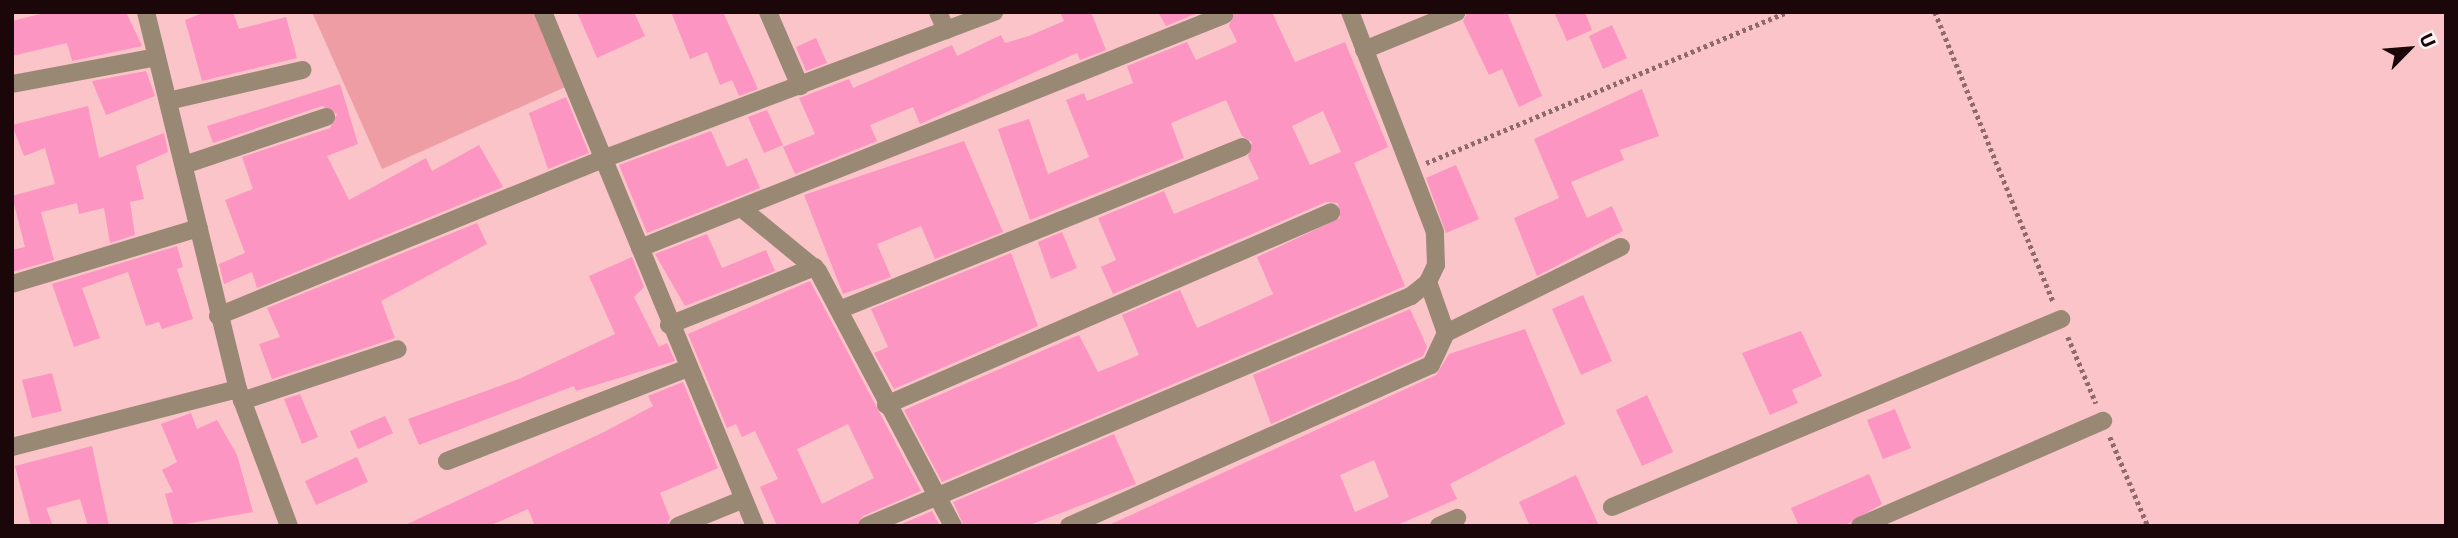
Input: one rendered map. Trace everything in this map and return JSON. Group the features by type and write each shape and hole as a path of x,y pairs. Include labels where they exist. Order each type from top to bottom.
{"street":[{"path":"146,12 218,316 240,395 285,525"},
{"path":"543,12 669,325 755,526"},
{"path":"768,12 800,86"},
{"path":"938,12 946,30"},
{"path":"218,316 603,159 994,12"},
{"path":"867,526 1411,296 1428,282 1436,265 1435,232 1415,168 1350,12"},
{"path":"1364,50 1457,12"},
{"path":"640,248 745,211 1106,57 1224,15"},
{"path":"12,84 157,57"},
{"path":"168,101 302,70"},
{"path":"184,165 326,117"},
{"path":"838,310 1242,147"},
{"path":"745,211 815,267 886,405 953,526"},
{"path":"886,405 1331,212"},
{"path":"12,284 199,228"},
{"path":"1446,333 1621,247"},
{"path":"669,325 815,267"},
{"path":"1069,526 1422,370 1442,351 1446,333 1428,282"},
{"path":"1612,507 2061,319"},
{"path":"12,447 240,395 398,349"},
{"path":"447,461 688,368"},
{"path":"1860,526 2103,421"},
{"path":"678,526 744,499"},
{"path":"1439,526 1457,518"}],"path":[{"path":"1415,168 1787,12"},
{"path":"1935,12 2148,526"}],"shaded area":[{"path":"312,12 540,12 572,84 382,169"}],"building":[{"path":"48,12 126,12 142,46 72,61 67,43 12,56 12,21"},
{"path":"205,12 233,12 239,29 286,17 297,58 202,81 185,20"},
{"path":"577,12 634,12 645,36 597,58"},
{"path":"671,12 723,12 758,89 739,96 732,80 720,85 707,52 690,59"},
{"path":"1060,12 1091,12 1106,50 1080,60 1077,53 920,124 913,107 870,125 877,141 795,174 783,147 815,134 799,98 849,79 853,88 952,45 957,56 1001,35 1005,43 1029,36 1064,21"},
{"path":"1158,12 1200,12 1166,26"},
{"path":"1235,12 1272,12 1295,62 1345,42 1388,147 1354,163 1405,286 942,482 904,410 1079,335 1098,372 1139,355 1122,315 1180,290 1197,328 1245,307 1273,294 1257,257 1340,218 1338,203 1326,202 1113,294 1101,267 1116,260 1098,218 1164,191 1174,214 1259,179 1248,156 1252,142 1242,136 1226,100 1171,123 1184,158 1030,220 998,129 1029,119 1048,174 1089,157 1066,100 1084,93 1087,101 1133,83 1127,66 1187,42 1196,60 1237,42 1229,25","holes":["1323,111 1341,152 1310,165 1292,126"]},
{"path":"1468,12 1507,12 1542,96 1519,107 1502,69 1489,75 1463,21"},
{"path":"1554,12 1585,12 1592,30 1567,41"},
{"path":"1612,25 1627,58 1603,69 1589,36"},
{"path":"816,38 827,63 806,71 796,47"},
{"path":"146,71 155,96 106,115 92,81"},
{"path":"340,84 358,144 327,156 349,200 426,158 432,171 479,145 503,187 257,288 252,272 224,284 219,264 245,253 225,200 253,189 242,157 330,128 337,114 322,106 213,143 207,126"},
{"path":"1642,89 1659,136 1620,150 1624,160 1571,182 1587,218 1612,206 1623,231 1537,276 1514,218 1559,198 1534,139"},
{"path":"566,97 589,153 548,169 529,113"},
{"path":"88,106 99,158 164,133 168,152 136,166 144,199 130,202 135,235 110,243 104,208 79,214 77,203 41,212 54,260 12,272 12,250 25,247 12,196 55,184 45,148 24,156 12,125"},
{"path":"767,110 783,145 764,153 748,117"},
{"path":"711,131 727,167 747,158 760,188 647,233 619,165"},
{"path":"964,141 1003,232 935,259 921,226 877,244 891,277 843,294 804,195"},
{"path":"1456,165 1479,219 1446,233 1426,178"},
{"path":"477,223 487,244 381,301 395,338 272,379 259,344 280,337 267,308"},
{"path":"1062,232 1077,268 1051,279 1038,242"},
{"path":"707,234 722,268 766,250 775,271 685,306 655,254"},
{"path":"177,246 183,267 177,269 193,319 162,329 159,322 146,326 128,272 82,288 100,338 74,347 52,284"},
{"path":"1011,253 1038,326 894,389 874,353 888,347 871,309"},
{"path":"632,257 644,287 634,297 659,347 667,343 675,361 576,391 574,386 419,445 408,419 519,379 615,334 589,276"},
{"path":"810,281 921,491 863,516 856,526 777,526 760,487 778,479 755,431 742,437 736,424 727,428 688,334","holes":["848,424 874,478 822,504 797,449"]},
{"path":"1583,295 1612,361 1581,375 1552,309"},
{"path":"1410,309 1427,347 1423,356 1271,424 1253,375"},
{"path":"1525,329 1565,424 1450,484 1457,499 1395,526 1107,526 1436,375 1449,354","holes":["1374,460 1389,497 1355,512 1340,475"]},
{"path":"1801,331 1822,376 1792,390 1798,403 1770,415 1742,353"},
{"path":"52,373 62,411 32,418 22,380"},
{"path":"683,382 718,468 660,493 670,518 667,526 535,526 528,509 489,526 403,526 604,432 653,406 648,396"},
{"path":"300,394 318,437 302,444 284,399"},
{"path":"1647,395 1673,452 1642,466 1616,410"},
{"path":"1895,409 1911,448 1883,459 1867,420"},
{"path":"191,413 197,429 217,420 237,455 253,512 174,526 165,494 173,492 162,470 177,462 161,424"},
{"path":"385,416 393,433 358,449 350,431"},
{"path":"1114,434 1136,484 1027,526 964,526 953,502"},
{"path":"92,446 109,526 88,526 80,499 46,508 53,526 31,526 15,466"},
{"path":"357,457 368,482 316,505 305,481"},
{"path":"1869,474 1882,504 1844,526 1799,526 1791,508"},
{"path":"1576,475 1599,526 1530,526 1519,502"},
{"path":"932,511 940,526 897,526"}]}
